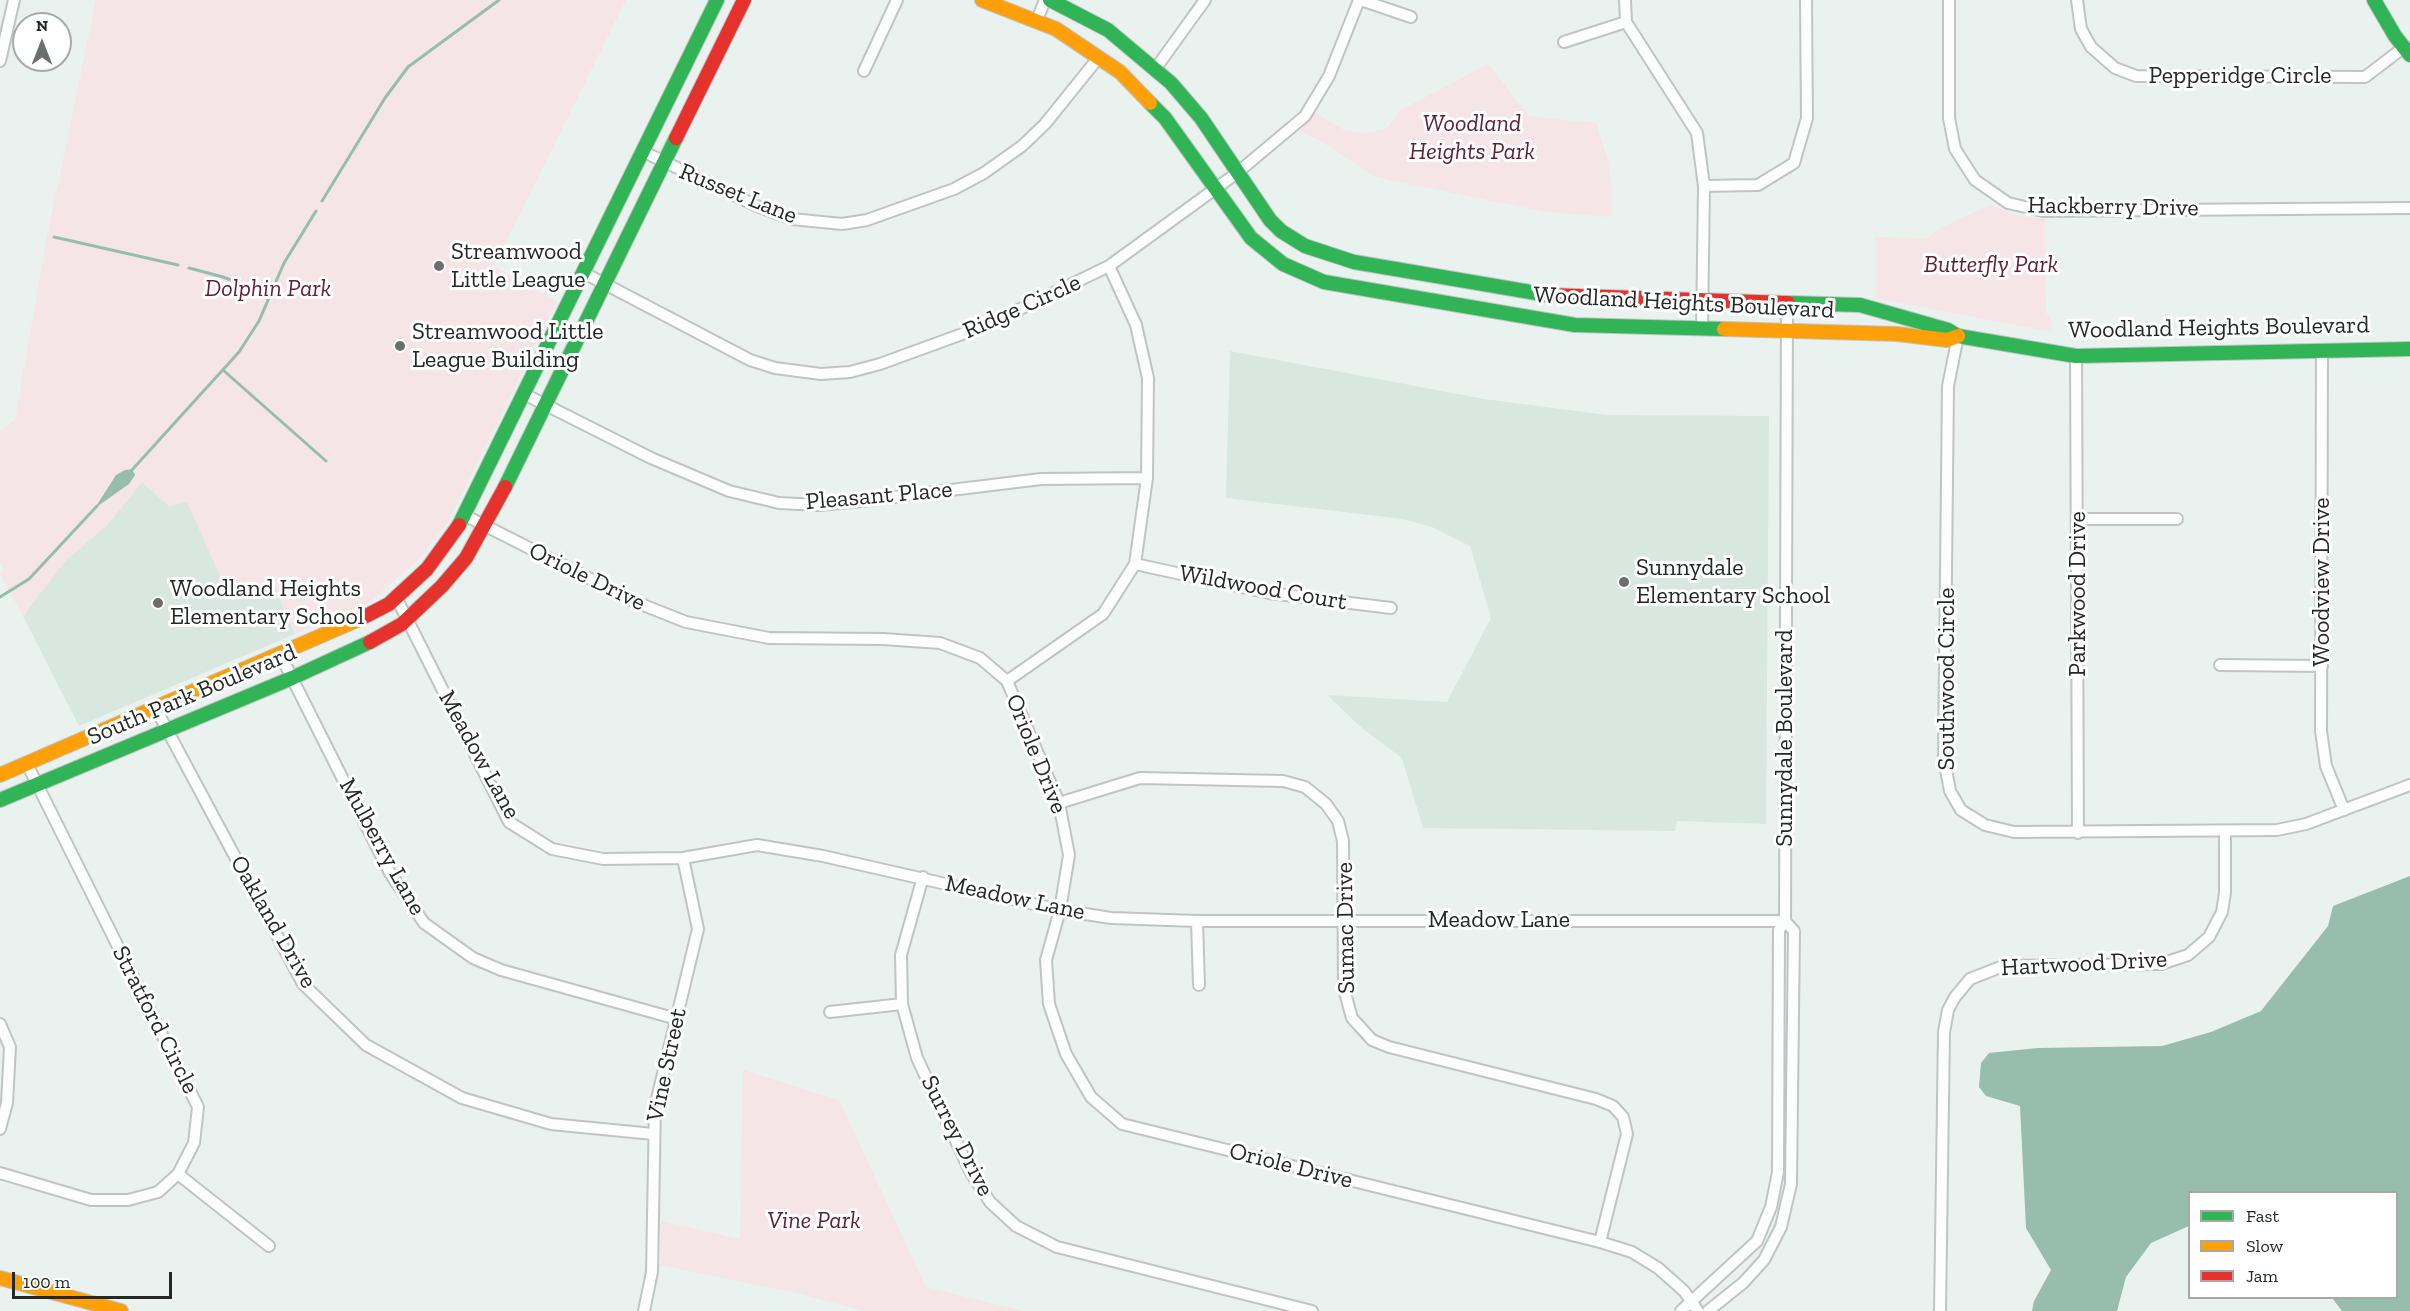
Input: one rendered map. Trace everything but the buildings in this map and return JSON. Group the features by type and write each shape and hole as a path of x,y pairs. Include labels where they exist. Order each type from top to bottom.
{"street":[{"path":"0,62 14,0"},
{"name":"South Park Boulevard","path":"0,775 337,631 397,598 438,557 466,516 717,0"},
{"name":"South Park Boulevard","path":"0,800 292,678 386,635 407,620 466,558 486,526 607,285 744,0"},
{"path":"864,71 897,0"},
{"name":"Woodland Heights Boulevard","path":"982,0 1037,20 1065,34 1120,72 1158,109 1244,230 1267,252 1292,269 1324,282 1547,322 1786,332 1897,334 1947,340 1958,336"},
{"path":"1037,20 1045,0"},
{"name":"Woodland Heights Boulevard","path":"1050,0 1108,30 1156,68 1201,118 1269,220 1281,231 1305,246 1354,262 1546,296 1860,305 1948,330 1958,336 2076,356 2410,349"},
{"path":"1156,68 1205,0"},
{"path":"1360,0 1411,17"},
{"name":"Ridge Circle","path":"585,274 750,360 799,373 821,374 850,372 880,364 987,325 1109,266 1237,172 1305,116 1329,76 1360,0"},
{"path":"1624,0 1626,22 1697,133 1704,186 1702,329"},
{"path":"1704,186 1758,185 1794,163 1807,118 1806,0"},
{"name":"Hackberry Drive","path":"1949,0 1949,118 1956,150 1975,180 2008,203 2043,211 2410,208"},
{"name":"Pepperidge Circle","path":"2077,0 2081,29 2091,47 2115,68 2136,76 2365,76 2406,51"},
{"path":"2374,0 2406,51"},
{"path":"1564,42 1626,22"},
{"name":"Russet Lane","path":"644,152 759,207 792,219 842,224 867,220 954,189 984,173 1022,146 1045,124 1099,57"},
{"path":"1007,681 1103,614 1135,564 1147,478 1148,378 1136,325 1109,266"},
{"name":"Sunnydale Boulevard","path":"1681,1311 1695,1307 1752,1248 1762,1231 1773,1197 1778,1152 1779,930 1785,921 1786,304"},
{"name":"Southwood Circle","path":"1958,336 1948,386 1944,748 1948,784 1961,810 1985,825 2014,832 2225,832 2294,828 2410,785"},
{"name":"Woodview Drive","path":"2322,350 2321,731 2324,759 2344,810"},
{"name":"Parkwood Drive","path":"2076,356 2078,833"},
{"name":"Pleasant Place","path":"525,395 651,459 729,491 778,502 819,505 1041,479 1147,478"},
{"name":"Oriole Drive","path":"466,516 638,603 686,622 769,638 883,639 940,643 980,658 1007,681 1059,803 1069,855 1060,910 1046,960 1049,1004 1066,1054 1091,1097 1122,1125 1600,1242 1632,1252 1658,1268 1695,1307"},
{"path":"2078,519 2177,519"},
{"name":"Wildwood Court","path":"1135,564 1269,593 1390,608"},
{"name":"Meadow Lane","path":"397,598 509,822 552,849 603,859 683,858 757,845 923,877 1060,910 1111,918 1197,921 1785,921"},
{"name":"Mulberry Lane","path":"281,656 390,873 424,923 473,958 501,970 677,1019"},
{"path":"2220,665 2322,666"},
{"name":"Oakland Drive","path":"156,709 303,984 366,1046 462,1098 551,1124 653,1134"},
{"name":"Stratford Circle","path":"0,1173 91,1200 128,1200 158,1192 178,1174 194,1143 198,1107 27,764"},
{"name":"Sumac Drive","path":"1059,803 1140,778 1263,778 1305,788 1326,804 1338,821 1345,857 1345,999 1352,1018 1372,1040 1389,1047 1596,1099 1613,1106 1619,1112 1627,1134 1600,1242"},
{"name":"Hartwood Drive","path":"1940,1311 1944,1032 1947,1011 1954,997 1970,979 2003,966 2161,964 2188,955 2206,941 2222,912 2225,893 2225,832"},
{"name":"Vine Street","path":"644,1311 651,1272 653,1134 659,1083 698,929 683,858"},
{"name":"Surrey Drive","path":"923,877 901,955 902,1004 917,1058 971,1173 990,1202 1016,1226 1058,1247 1312,1311"},
{"path":"1197,921 1199,985"},
{"name":"Sunnydale Boulevard","path":"1708,1311 1743,1282 1764,1260 1780,1227 1791,1184 1794,931 1785,921"},
{"path":"830,1012 902,1004"},
{"path":"0,1024 10,1047 7,1103 0,1129"},
{"path":"178,1174 269,1246"},
{"path":"0,1278 121,1311"}],"shaded area":[{"name":"Sunnydale Elementary School","path":"1230,351 1484,399 1607,415 1769,416 1766,824 1677,821 1675,831 1423,828 1402,758 1363,729 1327,695 1447,702 1491,618 1470,546 1432,527 1403,519 1226,498"},
{"path":"132,469 135,475 129,484 95,508 116,475"},
{"name":"Woodland Heights Elementary School","path":"142,482 169,506 187,501 201,531 274,585 295,634 79,726 23,616 65,561 107,525"},
{"path":"2410,876 2410,1311 2342,1311 2333,1299 2398,1299 2398,1191 2188,1191 2188,1226 2151,1243 2126,1277 2117,1311 2032,1311 2034,1301 2051,1270 2026,1228 2020,1106 1986,1096 1979,1087 1981,1063 1989,1053 2038,1048 2162,1046 2211,1032 2261,1011 2328,926 2333,906"}],"green space":[{"name":"Dolphin Park","path":"96,0 626,0 494,266 557,301 447,524 420,558 370,602 295,634 274,586 231,601 187,502 169,506 142,482 107,525 65,561 23,616 0,574 4,570 0,562 0,430 15,420 46,242"},
{"name":"Woodland Heights Park","path":"1488,64 1529,116 1596,123 1608,161 1611,217 1546,212 1375,177 1319,140 1299,132 1315,112 1344,130 1365,133 1386,129 1399,111"},
{"name":"Butterfly Park","path":"1990,205 2019,216 2045,219 2046,312 2050,318 2052,332 1875,298 1875,237 1927,238 1942,227"},
{"name":"Vine Park","path":"743,1070 839,1100 926,1287 1023,1311 864,1311 800,1294 660,1265 661,1221 740,1239"}],"waterway":[{"path":"322,201 385,98 408,67 499,0"},
{"path":"131,471 239,352 259,321 284,263 316,211"},
{"path":"54,237 178,265"},
{"path":"189,268 223,277 270,295"},
{"path":"223,370 326,461"},
{"path":"0,597 29,579 97,506"}],"traffic: fast":[{"path":"459,525 717,0"},
{"path":"1050,0 1108,30 1171,83 1201,118 1270,220 1281,231 1305,246 1354,262 1548,295"},
{"path":"2374,0 2395,36 2410,55"},
{"path":"1150,103 1165,118 1251,238 1283,264 1324,282 1575,325 1724,329"},
{"path":"505,487 676,138"},
{"path":"1788,303 1860,305 1948,330 1958,336 2076,356 2410,349"},
{"path":"0,800 292,678 370,642"}],"traffic: slow":[{"path":"982,0 1056,29 1120,72 1150,103"},
{"path":"1724,329 1897,334 1947,340 1958,336"},
{"path":"0,775 362,618"},
{"path":"0,1278 121,1311"}],"traffic: jam":[{"path":"676,138 744,0"},
{"path":"1548,295 1788,303"},
{"path":"370,642 402,624 442,586 466,558 505,487"},
{"path":"362,618 389,604 427,569 459,525"}],"place":[{"name":"Streamwood Little League","path":"439,266"},
{"name":"Streamwood Little League Building","path":"400,346"},
{"name":"Sunnydale Elementary School","path":"1624,582"},
{"name":"Woodland Heights Elementary School","path":"158,603"}]}
